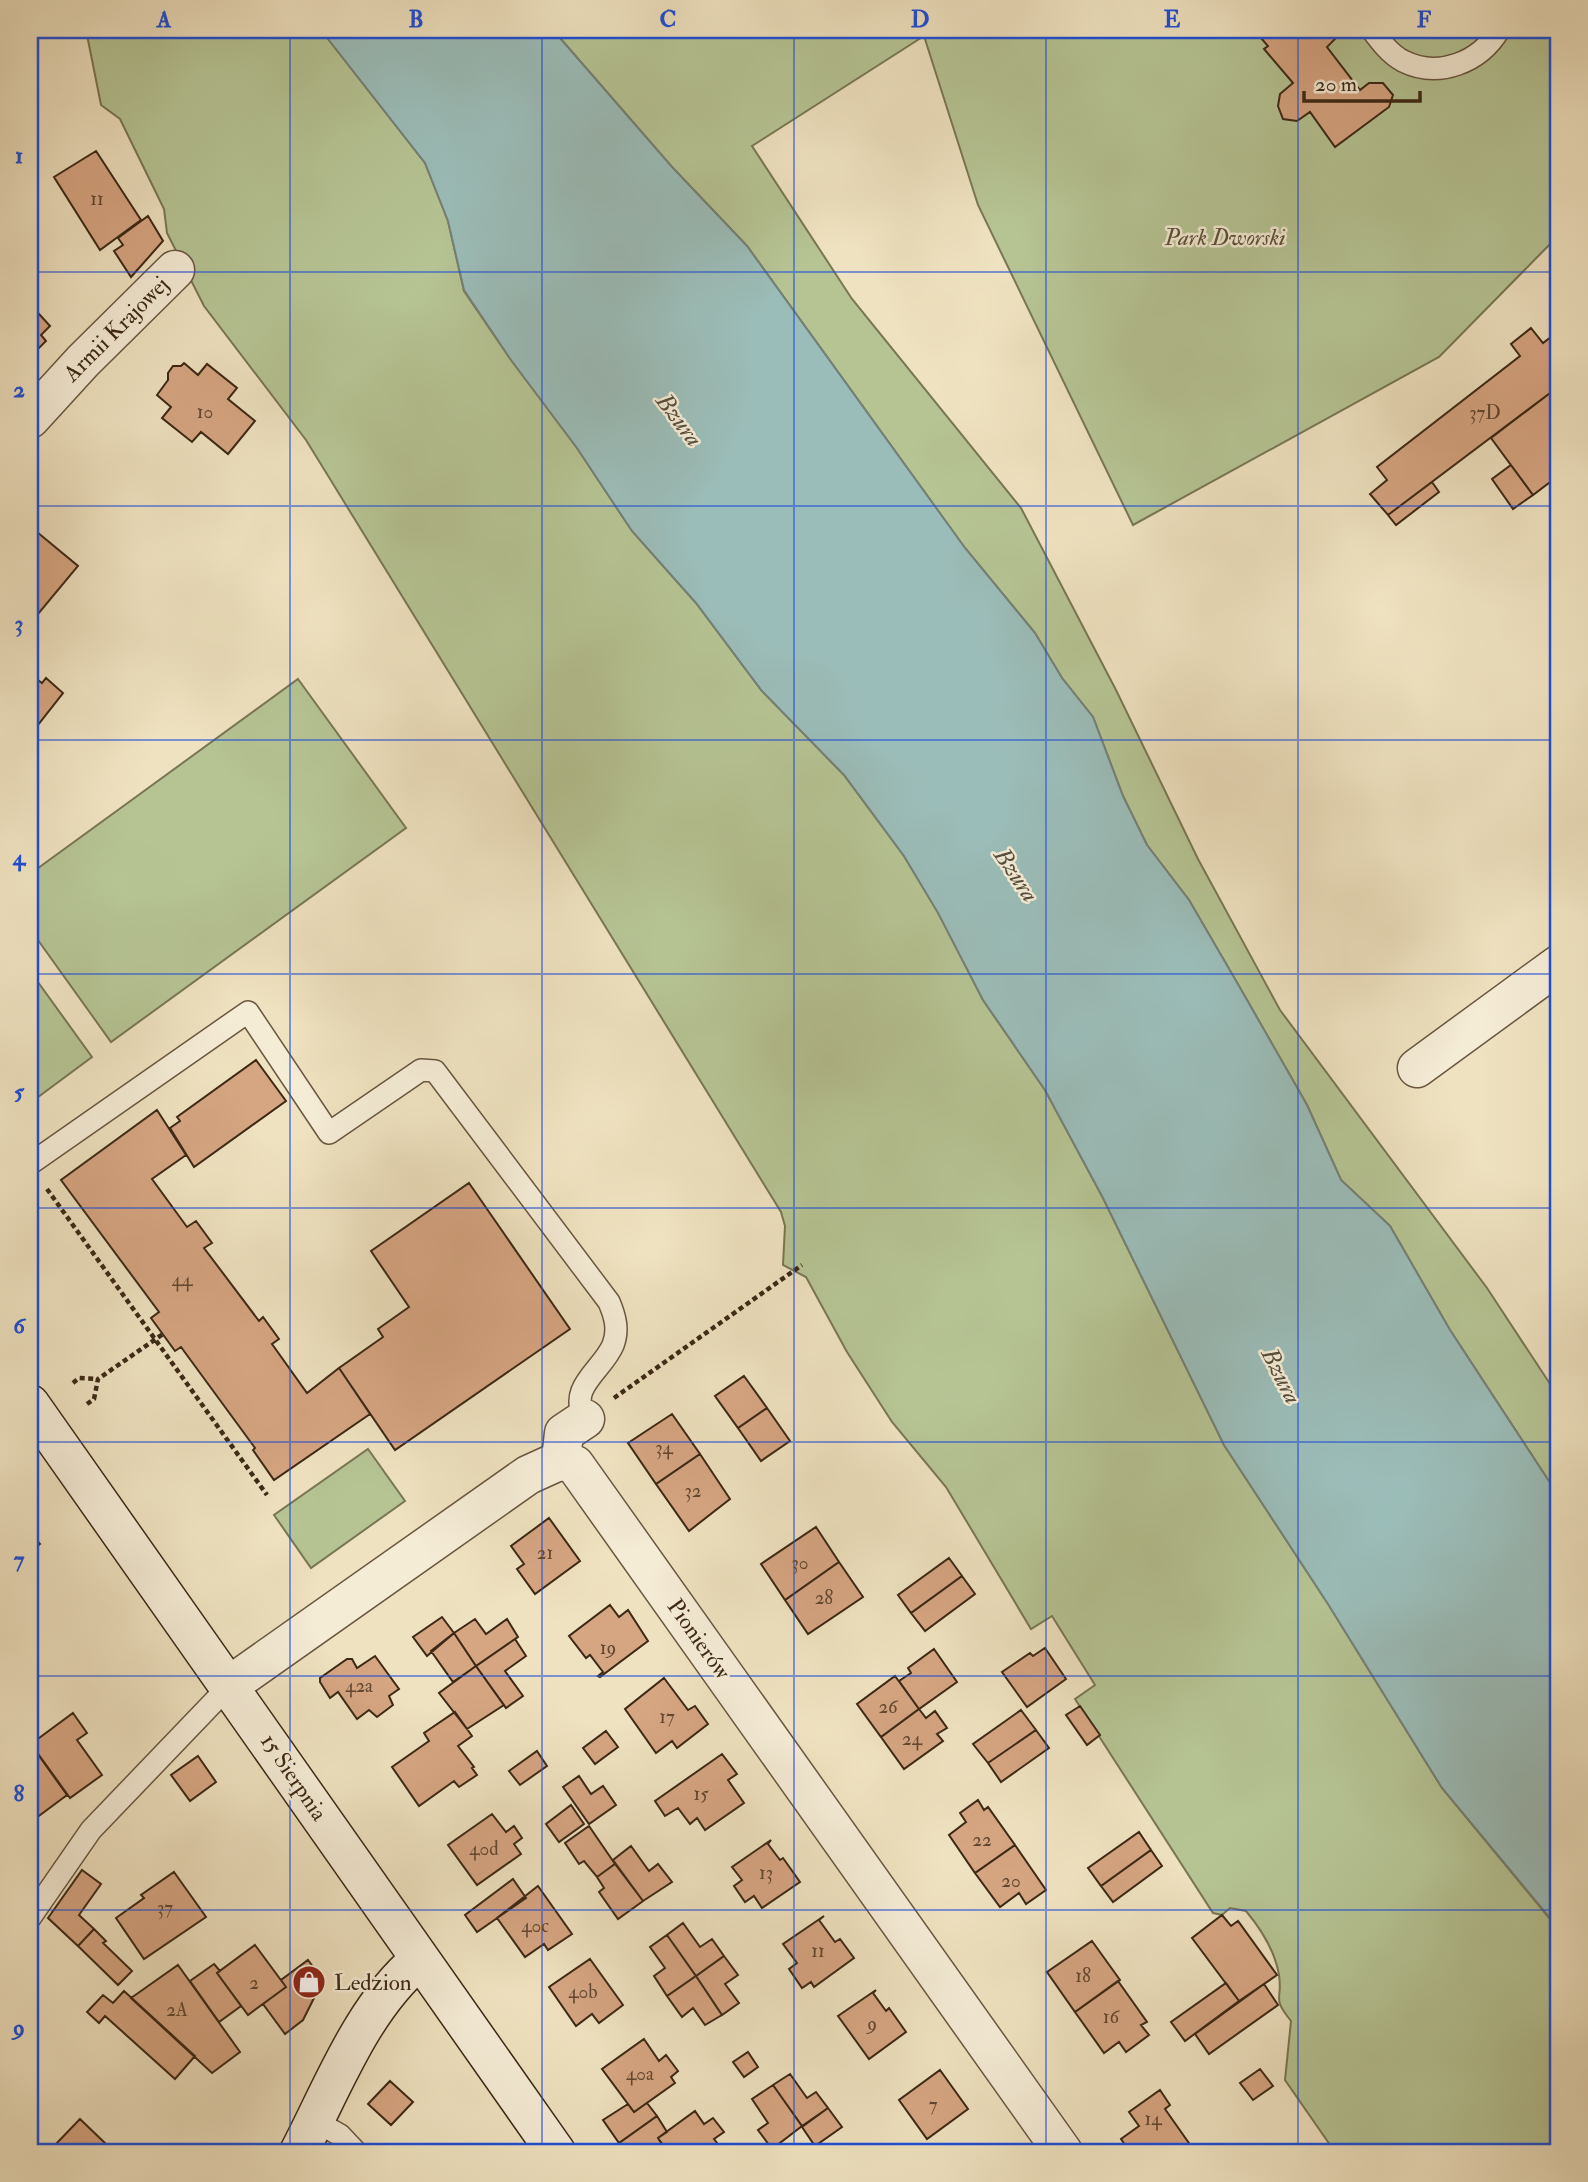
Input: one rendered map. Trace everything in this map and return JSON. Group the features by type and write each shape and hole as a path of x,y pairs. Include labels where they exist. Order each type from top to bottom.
{"street":[{"name":"Armii Krajowej","path":"30,419 83,360 175,270"},
{"path":"1417,1069 1558,965"},
{"name":"15 Sierpnia","path":"30,1404 556,2152"},
{"path":"230,1685 528,1475 561,1460 564,1433 586,1419"},
{"name":"Pionierów","path":"561,1460 575,1465 1063,2152"},
{"path":"307,2137 371,2012 392,1986 419,1960"}],"lane":[{"path":"1372,30 1384,46 1403,61 1427,68 1450,67 1473,58 1492,42 1499,30"},
{"path":"30,1164 248,1012 329,1133 421,1070 435,1070 609,1302 617,1320 613,1345 579,1396 580,1408 586,1419"},
{"path":"30,1918 91,1830 230,1685"},
{"path":"307,2137 340,2136 356,2152"}],"path":[{"path":"46,1186 267,1495"},
{"path":"586,1419 802,1265"},
{"path":"73,1383 79,1378 99,1379 163,1334"},
{"path":"87,1404 94,1399 99,1379"}],"green space":[{"path":"86,30 321,30 425,163 448,221 464,291 511,360 577,448 632,531 696,603 762,691 844,775 904,856 938,912 983,1000 1045,1090 1103,1198 1224,1445 1328,1604 1442,1788 1550,1919 1558,1937 1558,2152 1335,2152 1285,2080 1291,2021 1279,2002 1279,1975 1267,1941 1246,1911 1230,1908 1222,1915 1213,1913 1075,1699 1095,1685 1052,1616 1031,1629 946,1487 892,1422 847,1352 806,1277 783,1265 785,1226 781,1212 306,440 204,306 167,233 164,209 120,119 101,105"},
{"name":"Park Dworski","path":"553,30 1558,30 1558,236 1439,357 1133,525 978,205 924,36 752,146 852,299 1021,508 1116,690 1198,859 1280,1010 1487,1288 1558,1396 1558,1495 1450,1330 1390,1226 1341,1180 1307,1105 1239,986 1189,900 1147,845 1123,796 1093,717 1062,678 1035,633 965,548 747,246 672,167"},
{"path":"298,679 406,828 111,1042 30,929 30,874"},
{"path":"30,971 92,1057 30,1103"},
{"path":"368,1449 405,1501 311,1568 274,1515"}],"water":[{"name":"Bzura","path":"321,30 553,30 672,167 747,246 965,548 1035,633 1062,678 1093,717 1123,796 1147,845 1189,900 1239,986 1307,1105 1341,1180 1390,1226 1450,1330 1558,1495 1558,1937 1550,1918 1442,1788 1328,1604 1224,1445 1103,1198 1045,1090 983,1000 938,913 904,856 844,775 762,691 696,603 632,531 577,448 511,360 464,290 448,221 425,163"}],"building":[{"path":"1254,30 1340,30 1327,47 1360,90 1369,83 1383,83 1393,95 1389,107 1335,147 1310,112 1297,121 1283,119 1278,106 1280,94 1293,83 1264,49 1268,46"},
{"path":"96,151 141,220 100,250 54,177"},
{"path":"148,216 163,241 131,277 114,251 123,245 118,238"},
{"path":"30,304 50,326 41,335 46,341 36,351 30,346"},
{"path":"1531,328 1543,343 1556,333 1558,335 1558,387 1388,515 1370,494 1387,480 1377,467 1520,356 1511,344"},
{"path":"184,363 198,375 207,364 237,388 228,399 255,421 228,454 201,432 192,442 162,418 171,407 157,395 168,380 168,373 173,366 181,366"},
{"path":"1558,387 1558,476 1533,495 1491,438"},
{"path":"1511,465 1533,495 1513,509 1492,479"},
{"path":"1432,482 1439,492 1396,525 1388,515"},
{"path":"37,532 78,566 33,620 30,617 30,540"},
{"path":"30,674 42,683 46,678 63,693 30,735"},
{"path":"256,1060 286,1101 194,1167 170,1128 180,1121 177,1117"},
{"path":"157,1110 186,1155 152,1179 187,1227 196,1221 212,1243 204,1248 259,1321 263,1317 279,1339 272,1344 307,1393 339,1368 370,1414 274,1480 253,1450 255,1448 181,1347 175,1351 151,1318 159,1312 61,1180"},
{"path":"469,1183 570,1329 395,1450 339,1368 383,1337 378,1329 409,1307 371,1251"},
{"path":"744,1376 767,1408 738,1428 715,1396"},
{"path":"767,1408 790,1441 761,1461 738,1428"},
{"path":"672,1414 700,1454 656,1484 628,1443"},
{"path":"700,1454 730,1499 689,1531 656,1484"},
{"path":"549,1518 580,1561 535,1594 517,1569 524,1564 511,1546"},
{"path":"816,1527 839,1562 785,1600 761,1564"},
{"path":"30,1532 40,1544 30,1553"},
{"path":"949,1558 962,1576 911,1613 898,1595"},
{"path":"839,1562 863,1597 808,1634 785,1600"},
{"path":"962,1576 975,1594 925,1631 911,1613"},
{"path":"610,1605 619,1617 628,1610 648,1641 600,1677 598,1676 603,1672 590,1655 586,1658 569,1636"},
{"path":"442,1617 454,1633 427,1656 413,1637"},
{"path":"475,1619 486,1634 507,1619 518,1637 476,1666 454,1633"},
{"path":"454,1633 476,1666 453,1682 431,1651"},
{"path":"515,1639 526,1656 505,1671 523,1696 506,1708 476,1666"},
{"path":"1045,1648 1066,1679 1027,1707 1002,1672 1030,1653 1033,1656"},
{"path":"934,1649 957,1682 919,1709 899,1681 911,1673 908,1668"},
{"path":"375,1656 399,1689 389,1696 393,1705 377,1717 369,1710 357,1719 338,1692 330,1698 320,1678 347,1659 352,1659 357,1668"},
{"path":"476,1666 504,1705 467,1729 439,1693"},
{"path":"895,1676 919,1709 881,1737 857,1704"},
{"path":"664,1678 688,1710 695,1706 708,1724 677,1748 672,1741 656,1753 625,1709"},
{"path":"1080,1706 1100,1735 1087,1745 1066,1715"},
{"path":"919,1709 926,1718 935,1711 947,1728 937,1734 943,1741 904,1769 881,1737"},
{"path":"1021,1710 1036,1730 988,1763 973,1744"},
{"path":"455,1712 472,1736 458,1746 477,1775 459,1787 454,1781 419,1806 392,1767 429,1741 424,1733"},
{"path":"73,1713 87,1733 77,1740 102,1775 70,1798 31,1744"},
{"path":"1036,1730 1049,1748 1001,1782 988,1763"},
{"path":"606,1731 618,1747 595,1764 583,1748"},
{"path":"537,1751 547,1766 520,1785 509,1771"},
{"path":"37,1753 67,1795 32,1821 30,1758"},
{"path":"722,1754 737,1774 728,1780 744,1803 705,1830 697,1818 690,1824 678,1808 665,1816 655,1801"},
{"path":"198,1756 216,1782 190,1801 171,1775"},
{"path":"579,1776 591,1794 603,1786 616,1805 589,1824 563,1787"},
{"path":"978,1800 984,1810 988,1807 1015,1845 975,1873 949,1835 966,1822 960,1813"},
{"path":"571,1805 584,1824 559,1842 546,1824"},
{"path":"492,1814 506,1832 514,1826 522,1838 514,1844 521,1854 477,1885 448,1845"},
{"path":"589,1826 615,1864 597,1877 584,1861 579,1864 565,1843"},
{"path":"1139,1832 1151,1850 1101,1886 1088,1868"},
{"path":"771,1840 768,1844 780,1860 783,1858 800,1882 762,1908 754,1896 745,1902 734,1886 742,1880 732,1867"},
{"path":"1015,1845 1046,1890 1026,1904 1019,1893 1000,1907 975,1873"},
{"path":"631,1846 649,1871 658,1864 672,1882 643,1901 613,1860"},
{"path":"1151,1850 1162,1866 1113,1902 1101,1886"},
{"path":"615,1864 643,1901 618,1919 599,1892 604,1888 597,1877"},
{"path":"82,1870 101,1884 79,1915 94,1929 78,1946 48,1918"},
{"path":"174,1872 206,1917 144,1959 116,1918 144,1898 141,1895"},
{"path":"513,1879 526,1898 477,1932 465,1915"},
{"path":"538,1886 572,1934 548,1950 544,1944 525,1957 497,1918"},
{"path":"1222,1915 1231,1926 1238,1921 1277,1975 1239,2001 1192,1938"},
{"path":"824,1916 819,1920 835,1942 840,1939 854,1958 814,1987 811,1982 802,1988 789,1969 797,1963 783,1944"},
{"path":"683,1923 700,1947 712,1939 724,1956 696,1976 667,1935"},
{"path":"94,1929 106,1941 103,1943 132,1971 118,1985 78,1946"},
{"path":"667,1935 696,1976 667,1996 654,1976 665,1968 650,1947"},
{"path":"1092,1941 1120,1980 1075,2012 1047,1972"},
{"path":"255,1945 286,1987 248,2015 217,1973"},
{"path":"724,1956 738,1975 725,1984 739,2003 722,2015 696,1976"},
{"path":"590,1959 623,2005 599,2023 592,2014 576,2026 549,1987"},
{"path":"308,1960 323,1980 303,2020 285,2034 263,2004 286,1987 281,1980"},
{"path":"214,1964 220,1971 217,1973 241,2006 219,2022 190,1981"},
{"path":"178,1965 240,2052 212,2073 131,1998"},
{"path":"696,1976 722,2015 705,2025 693,2008 682,2017 667,1996"},
{"path":"1118,1981 1147,2022 1141,2025 1149,2035 1126,2052 1119,2042 1104,2053 1075,2012"},
{"path":"1226,1983 1239,2001 1185,2041 1171,2022"},
{"path":"1264,1984 1278,2005 1209,2054 1195,2034"},
{"path":"876,1990 873,1993 886,2011 889,2008 906,2032 869,2059 838,2016"},
{"path":"124,1991 195,2056 175,2079 105,2016 99,2023 87,2012 103,1995 113,2003"},
{"path":"644,2039 659,2061 666,2055 678,2071 671,2077 675,2083 634,2112 602,2069"},
{"path":"748,2052 758,2067 744,2077 733,2062"},
{"path":"1260,2069 1273,2086 1253,2100 1240,2083"},
{"path":"940,2070 968,2109 927,2139 899,2100"},
{"path":"790,2074 807,2098 816,2092 828,2108 802,2126 773,2085"},
{"path":"390,2081 413,2102 391,2125 368,2104"},
{"path":"773,2085 802,2126 772,2149 758,2130 768,2123 752,2099"},
{"path":"1160,2090 1170,2105 1165,2109 1191,2146 1183,2152 1130,2152 1121,2139 1139,2126 1129,2112"},
{"path":"647,2103 657,2116 619,2143 603,2120 628,2104 634,2112"},
{"path":"828,2108 842,2127 815,2146 802,2127"},
{"path":"695,2111 704,2124 713,2118 724,2132 714,2139 724,2152 668,2152 658,2138"},
{"path":"657,2116 667,2132 658,2138 665,2149 660,2152 625,2152 619,2143"},
{"path":"80,2119 107,2145 120,2152 58,2152 54,2146"}],"place":[{"name":"Ledzion","path":"309,1982"}]}
